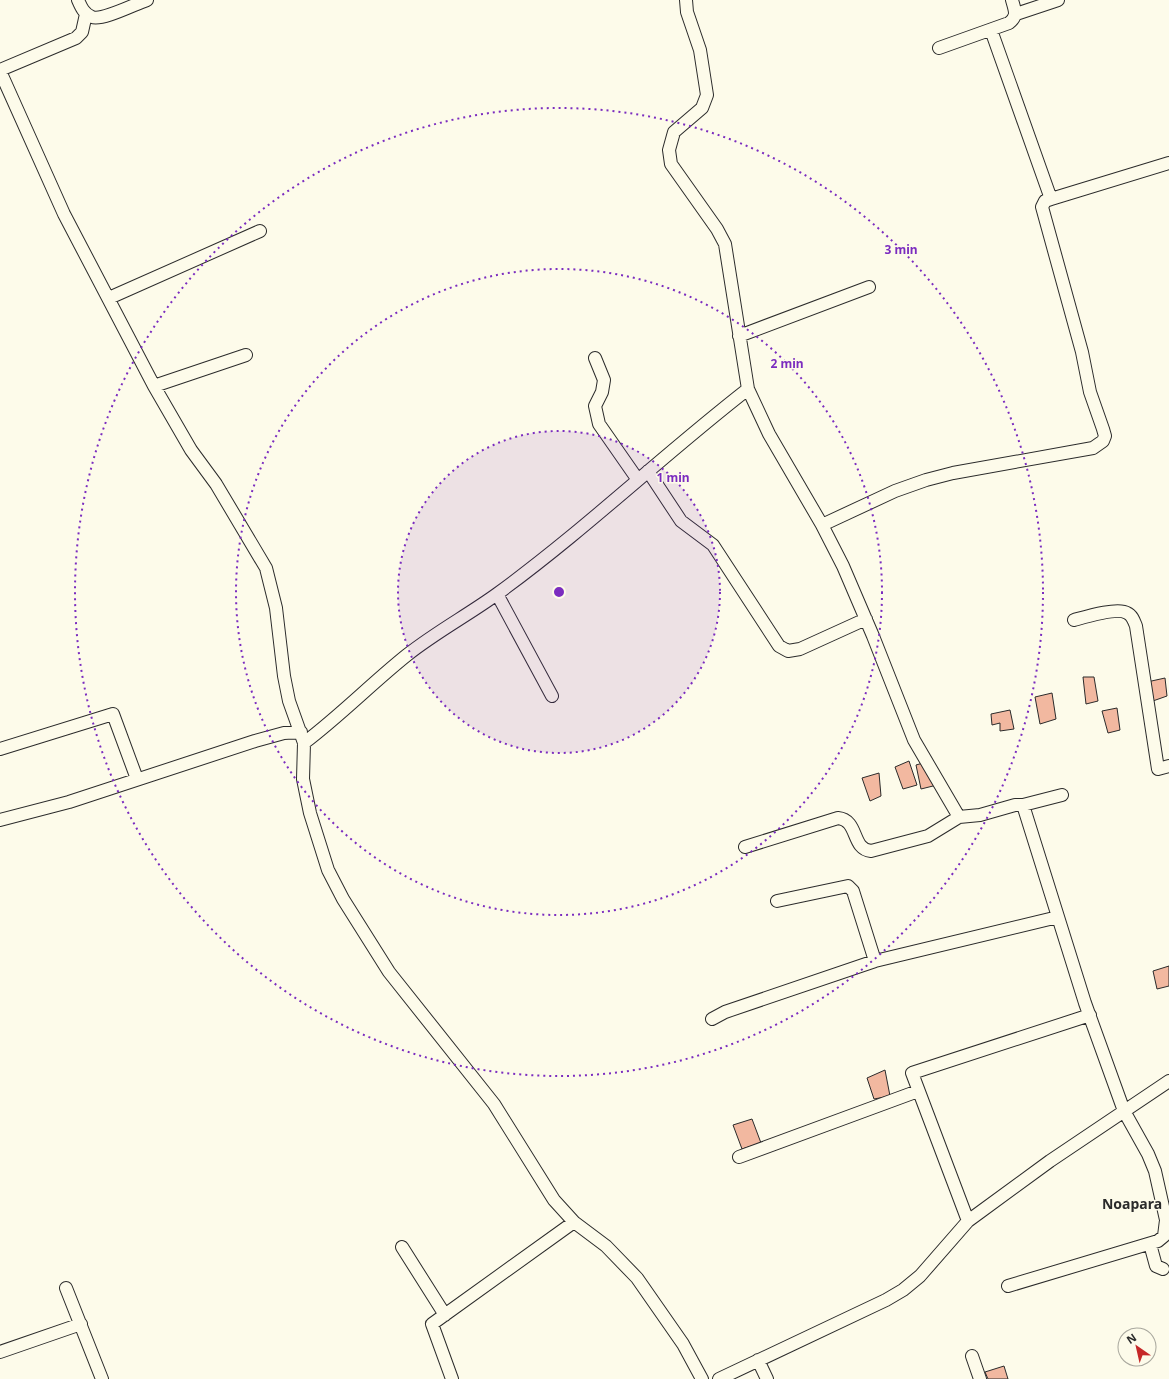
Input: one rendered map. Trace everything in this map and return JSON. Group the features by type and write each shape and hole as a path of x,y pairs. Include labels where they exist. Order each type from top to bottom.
{"street":[{"path":"78,0 86,14 94,18 108,15 147,0"},
{"path":"686,0 687,12 700,50 707,95 702,108 674,132 669,150 671,164 717,229 725,244 748,389 769,434 822,525 843,566 866,619 914,740 959,817"},
{"path":"1012,0 1016,14"},
{"path":"939,48 1009,23 1016,14 1058,0"},
{"path":"86,14 82,32 76,38 0,70 64,214 154,386 191,450 216,484 266,568 276,608 284,676 294,719 303,738 303,779 310,813 328,870 343,899 389,972 494,1104 554,1200 574,1222 606,1246 637,1278 683,1344 702,1379"},
{"path":"991,30 1051,199"},
{"path":"822,525 895,491 926,480 953,473 1093,448 1103,441 1105,436 1090,392 1082,352 1042,207 1045,201 1169,163"},
{"path":"108,298 260,231"},
{"path":"739,336 868,287"},
{"path":"154,386 246,355"},
{"path":"595,358 604,380 602,392 595,406 598,424 638,480"},
{"path":"0,820 69,802 255,741 284,733 303,738 334,721 407,654 497,594 609,505 714,415 748,389"},
{"path":"648,472 681,521 713,545 779,646 788,651 800,649 866,619"},
{"path":"497,594 552,696"},
{"path":"1074,620 1120,610 1128,613 1132,618 1136,626 1158,769 1169,766"},
{"path":"0,748 112,714 137,779"},
{"path":"745,847 838,818 844,819 849,823 860,847 865,851 871,851 928,836 959,817 980,815 1015,805 1023,805 1062,795"},
{"path":"1008,1286 1150,1244 1164,1236 1166,1220 1155,1171 1148,1154 1124,1111 1090,1015 1023,805"},
{"path":"777,901 848,886 853,891 875,961"},
{"path":"712,1019 725,1012 875,961 1058,917"},
{"path":"968,1221 912,1073 1090,1015"},
{"path":"719,1379 886,1300 903,1290 920,1276 968,1221 1050,1161 1169,1081"},
{"path":"739,1157 918,1091"},
{"path":"452,1379 432,1324 574,1222"},
{"path":"1150,1244 1156,1266 1163,1269"},
{"path":"402,1247 445,1315"},
{"path":"66,1288 102,1379"},
{"path":"0,1352 80,1324"},
{"path":"972,1356 980,1379"},
{"path":"758,1360 767,1379"}],"building":[{"path":"1083,677 1094,677 1098,701 1086,704"},
{"path":"1165,678 1167,696 1150,702 1147,682"},
{"path":"1052,693 1056,719 1040,724 1035,697"},
{"path":"1117,708 1120,730 1108,733 1102,711"},
{"path":"1010,710 1014,729 1000,731 1000,723 992,725 991,714"},
{"path":"909,761 917,785 903,789 895,767"},
{"path":"923,763 937,785 921,789 916,765"},
{"path":"879,773 881,796 870,801 862,778"},
{"path":"1169,966 1169,986 1157,989 1153,971"},
{"path":"885,1070 890,1096 874,1099 867,1078"},
{"path":"752,1119 761,1143 742,1149 733,1125"},
{"path":"1004,1366 1008,1379 988,1379 985,1372"}],"district":[{"name":"Noapara","path":"1132,1203"}]}
